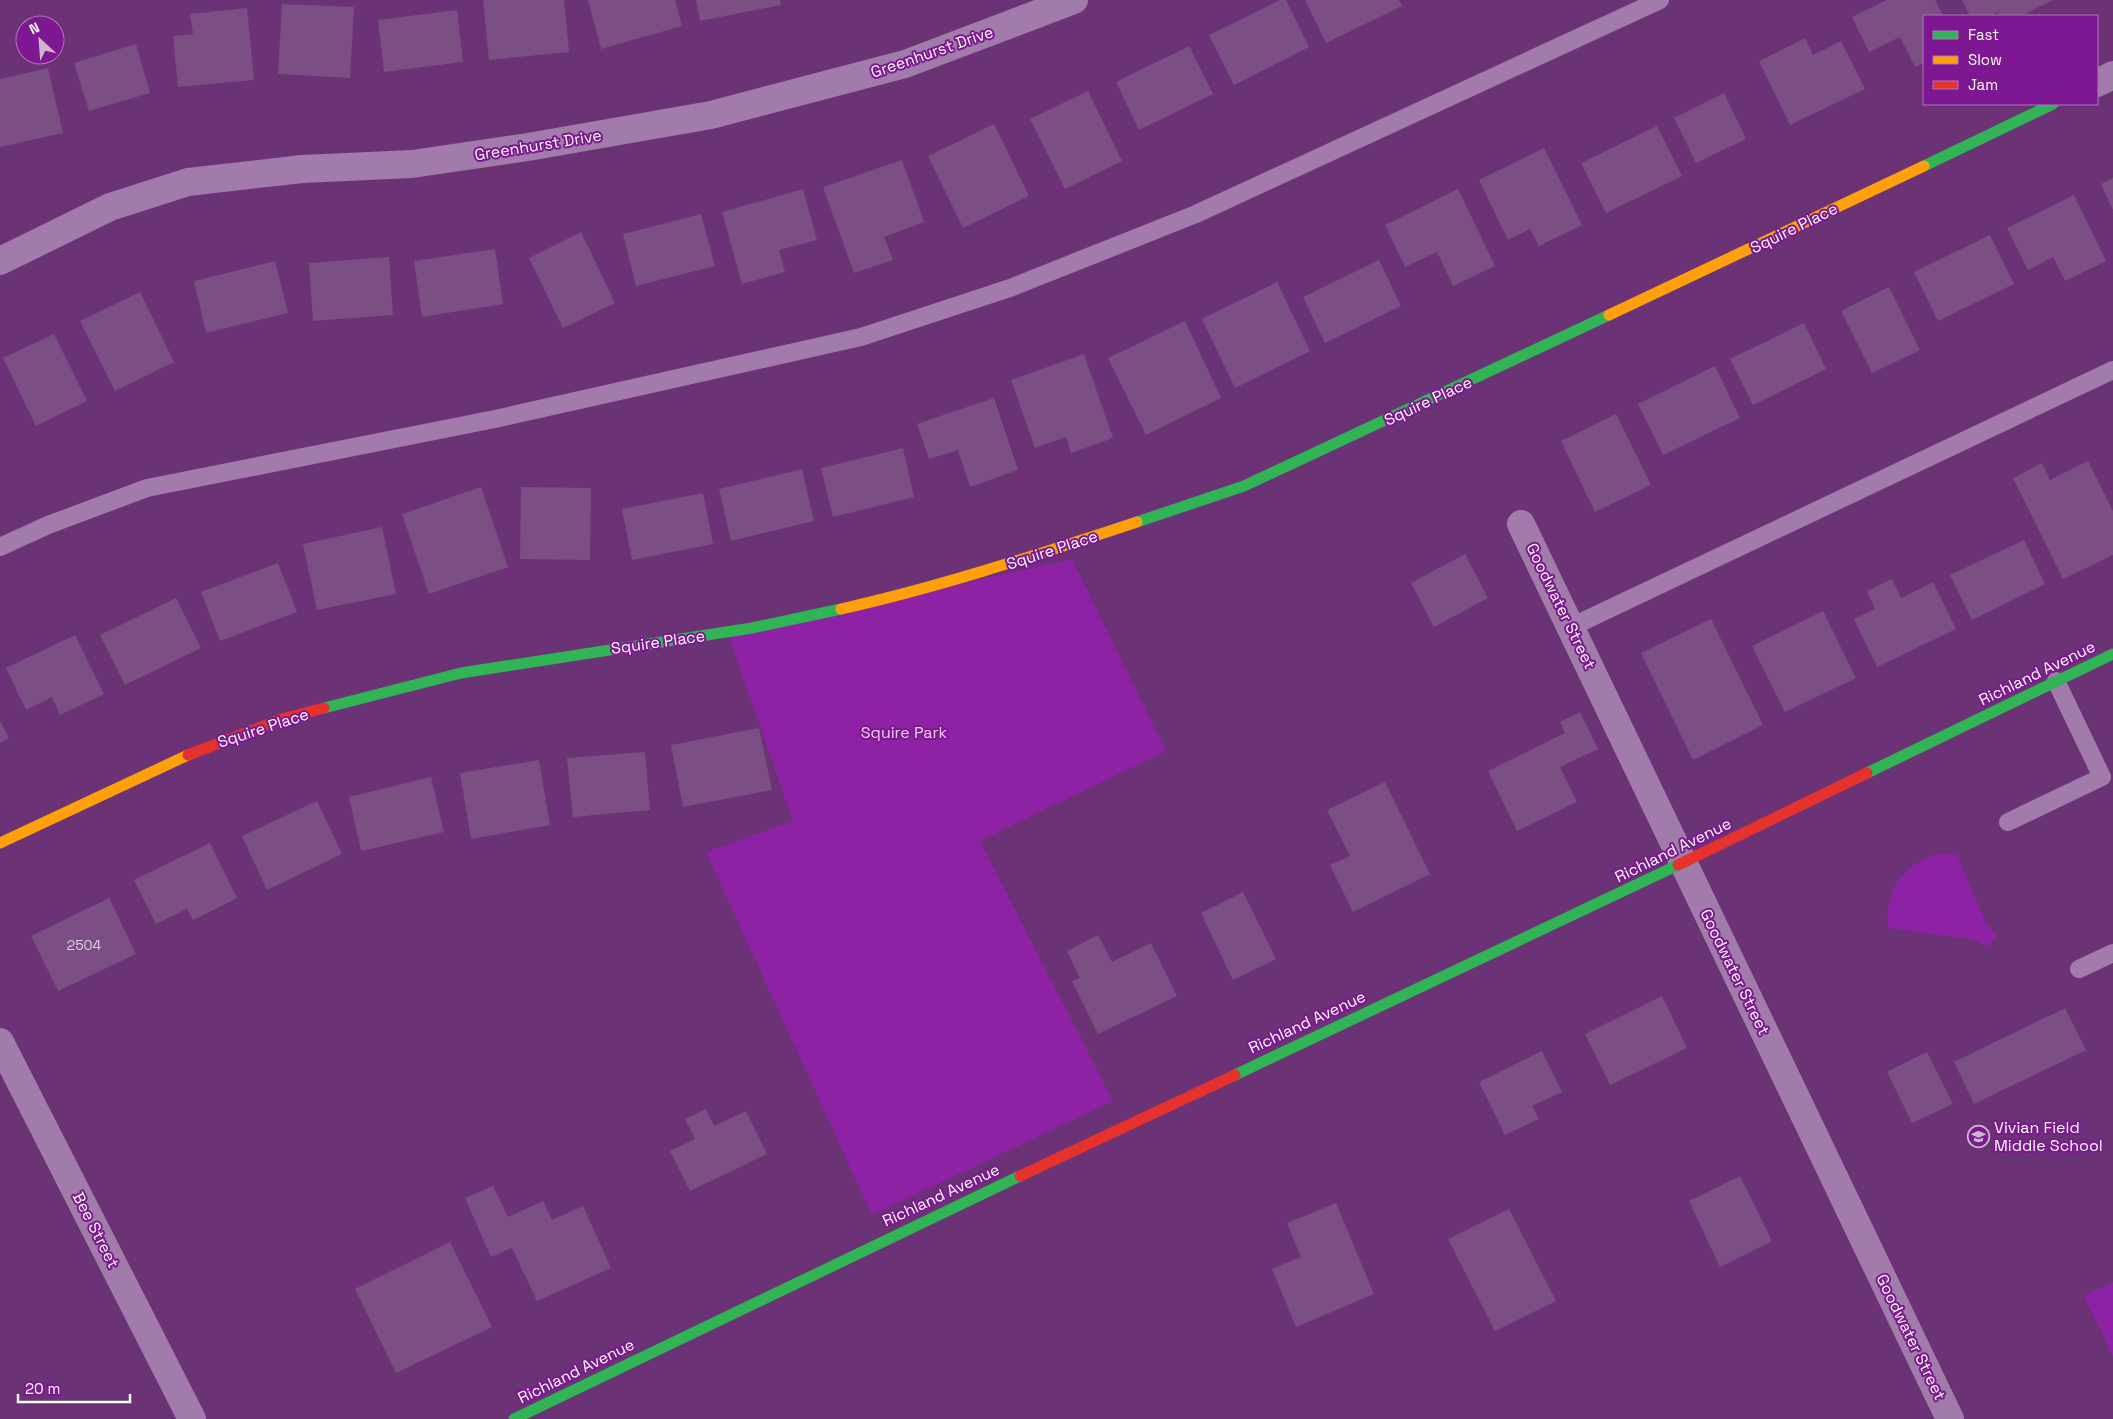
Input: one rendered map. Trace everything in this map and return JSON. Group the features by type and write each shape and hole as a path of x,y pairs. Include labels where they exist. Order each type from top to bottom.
{"street":[{"name":"Greenhurst Drive","path":"0,260 110,207 188,182 302,169 412,164 528,147 711,115 906,64 1074,0"},
{"path":"2098,82 2113,75"},
{"name":"Squire Place","path":"0,843 191,753 282,719 461,673 752,628 908,594 1004,566 1244,486 1726,261 2051,105"},
{"name":"Goodwater Street","path":"1521,524 1950,1419"},
{"name":"Richland Avenue","path":"514,1419 1028,1172 1683,863 2113,654"},
{"name":"Bee Street","path":"0,1042 192,1419"}],"lane":[{"path":"0,547 146,488 495,419 861,337 1001,292 1196,214 1660,0"},
{"path":"1571,627 2113,370"},
{"path":"2008,822 2102,777 2056,681"},
{"path":"2080,969 2113,953"}],"green space":[{"name":"Squire Park","path":"1072,559 1166,751 980,841 1113,1101 872,1215 706,852 793,821 729,636"},
{"path":"1939,853 1957,854 1986,924 1996,936 1988,947 1975,940 1888,928 1889,902 1899,880 1915,864"},
{"path":"2113,1282 2113,1357 2084,1296"}],"building":[{"path":"483,0 564,0 569,52 489,60"},
{"path":"588,0 675,0 682,26 601,49"},
{"path":"696,0 780,0 781,5 700,21"},
{"path":"1280,0 1286,0 1309,47 1234,85 1209,35"},
{"path":"1305,0 1399,0 1402,6 1326,43"},
{"path":"1887,0 1935,0 1942,15 1923,15 1923,63 1915,67 1900,37 1869,52 1852,17"},
{"path":"1962,0 2053,0 2023,15 2000,15 1998,12 1992,15 1970,15"},
{"path":"282,4 354,7 350,78 278,74"},
{"path":"247,8 254,80 178,87 173,36 193,34 190,14"},
{"path":"457,10 463,62 384,72 378,20"},
{"path":"1805,38 1813,55 1841,41 1865,89 1790,125 1759,61"},
{"path":"136,44 150,93 89,111 74,63"},
{"path":"1189,46 1213,94 1139,130 1116,82"},
{"path":"48,68 63,133 0,147 0,79"},
{"path":"1088,91 1122,161 1065,189 1030,119"},
{"path":"1724,93 1746,139 1696,163 1674,118"},
{"path":"994,124 1029,196 963,228 928,156"},
{"path":"1657,126 1682,176 1606,213 1581,163"},
{"path":"1544,148 1582,225 1539,246 1530,229 1508,240 1479,180"},
{"path":"902,160 924,222 884,237 893,260 854,273 823,187"},
{"path":"2113,178 2113,210 2101,184"},
{"path":"803,189 817,240 779,250 785,272 742,284 722,212"},
{"path":"1458,189 1495,266 1453,286 1437,252 1405,267 1385,225"},
{"path":"2074,195 2106,261 2065,281 2053,257 2028,270 2007,228"},
{"path":"701,214 715,266 636,286 623,234"},
{"path":"581,232 615,303 563,328 529,258"},
{"path":"1990,235 2014,284 1938,321 1914,272"},
{"path":"495,249 503,304 422,317 414,261"},
{"path":"389,257 393,315 313,321 309,263"},
{"path":"1379,260 1401,306 1325,343 1303,297"},
{"path":"275,261 288,313 206,333 194,281"},
{"path":"1277,282 1310,351 1235,388 1202,319"},
{"path":"1889,287 1920,350 1872,373 1841,311"},
{"path":"140,292 174,362 115,391 80,321"},
{"path":"1185,321 1221,398 1146,435 1108,358"},
{"path":"1804,323 1826,369 1753,405 1730,359"},
{"path":"54,334 87,401 36,426 3,358"},
{"path":"1084,354 1113,438 1071,453 1066,437 1035,448 1011,380"},
{"path":"1715,366 1740,418 1663,455 1638,404"},
{"path":"994,398 1018,470 970,487 958,450 929,459 917,424"},
{"path":"1616,414 1651,485 1595,512 1561,441"},
{"path":"903,448 914,497 833,517 821,468"},
{"path":"2088,461 2113,511 2113,555 2063,579 2013,478 2042,463 2050,480"},
{"path":"802,469 814,521 731,541 719,489"},
{"path":"481,487 508,567 429,594 402,514"},
{"path":"521,487 591,488 590,560 520,559"},
{"path":"703,493 713,544 632,560 622,509"},
{"path":"382,527 396,594 317,610 303,544"},
{"path":"2024,540 2045,584 1972,620 1950,575"},
{"path":"1465,554 1488,598 1434,627 1411,583"},
{"path":"278,563 297,612 220,641 201,592"},
{"path":"1892,579 1901,598 1933,582 1956,629 1877,667 1854,619 1875,609 1867,591"},
{"path":"176,598 201,648 125,685 100,635"},
{"path":"1823,611 1856,678 1785,712 1752,646"},
{"path":"1711,619 1763,725 1693,760 1641,653"},
{"path":"75,635 104,694 60,715 52,697 26,710 6,668"},
{"path":"1580,712 1598,749 1560,767 1577,802 1517,831 1488,771 1565,733 1560,722"},
{"path":"0,721 9,738 0,743"},
{"path":"759,728 772,790 683,807 671,745"},
{"path":"645,752 650,810 573,817 567,758"},
{"path":"539,760 550,825 471,839 460,773"},
{"path":"431,777 444,832 361,851 349,797"},
{"path":"1385,782 1430,874 1353,912 1330,865 1350,856 1327,810"},
{"path":"317,801 342,854 267,890 242,836"},
{"path":"210,843 237,898 193,920 187,909 156,924 134,880"},
{"path":"1243,892 1276,959 1233,980 1201,913"},
{"path":"109,898 136,954 58,991 31,936"},
{"path":"1098,935 1112,962 1151,943 1177,996 1098,1034 1072,981 1080,978 1067,951"},
{"path":"1662,996 1687,1048 1610,1085 1585,1034"},
{"path":"2065,1008 2086,1050 1974,1104 1954,1062"},
{"path":"1542,1051 1562,1092 1532,1106 1539,1119 1505,1135 1479,1082"},
{"path":"1927,1052 1953,1104 1912,1123 1887,1072"},
{"path":"706,1109 714,1126 746,1111 767,1154 690,1191 670,1151 695,1139 685,1119"},
{"path":"1740,1176 1772,1241 1720,1267 1689,1201"},
{"path":"493,1186 508,1217 543,1201 552,1220 583,1206 611,1268 537,1301 512,1248 491,1257 465,1198"},
{"path":"1336,1203 1374,1294 1296,1327 1272,1269 1301,1257 1287,1223"},
{"path":"1509,1209 1556,1301 1495,1331 1448,1239"},
{"path":"450,1242 492,1327 396,1373 355,1289"}],"traffic: fast":[{"path":"1924,166 2051,105"},
{"path":"1137,522 1244,486 1609,315"},
{"path":"324,708 461,673 752,628 841,609"},
{"path":"1867,773 2113,654"},
{"path":"1235,1075 1678,865"},
{"path":"514,1419 1020,1176"}],"traffic: slow":[{"path":"1609,315 1924,166"},
{"path":"841,609 954,580 1137,522"},
{"path":"0,843 188,755"}],"traffic: jam":[{"path":"188,755 282,719 324,708"},
{"path":"1678,865 1867,773"},
{"path":"1020,1176 1235,1075"}],"place":[{"name":"Vivian Field Middle School","path":"1978,1136"}]}
